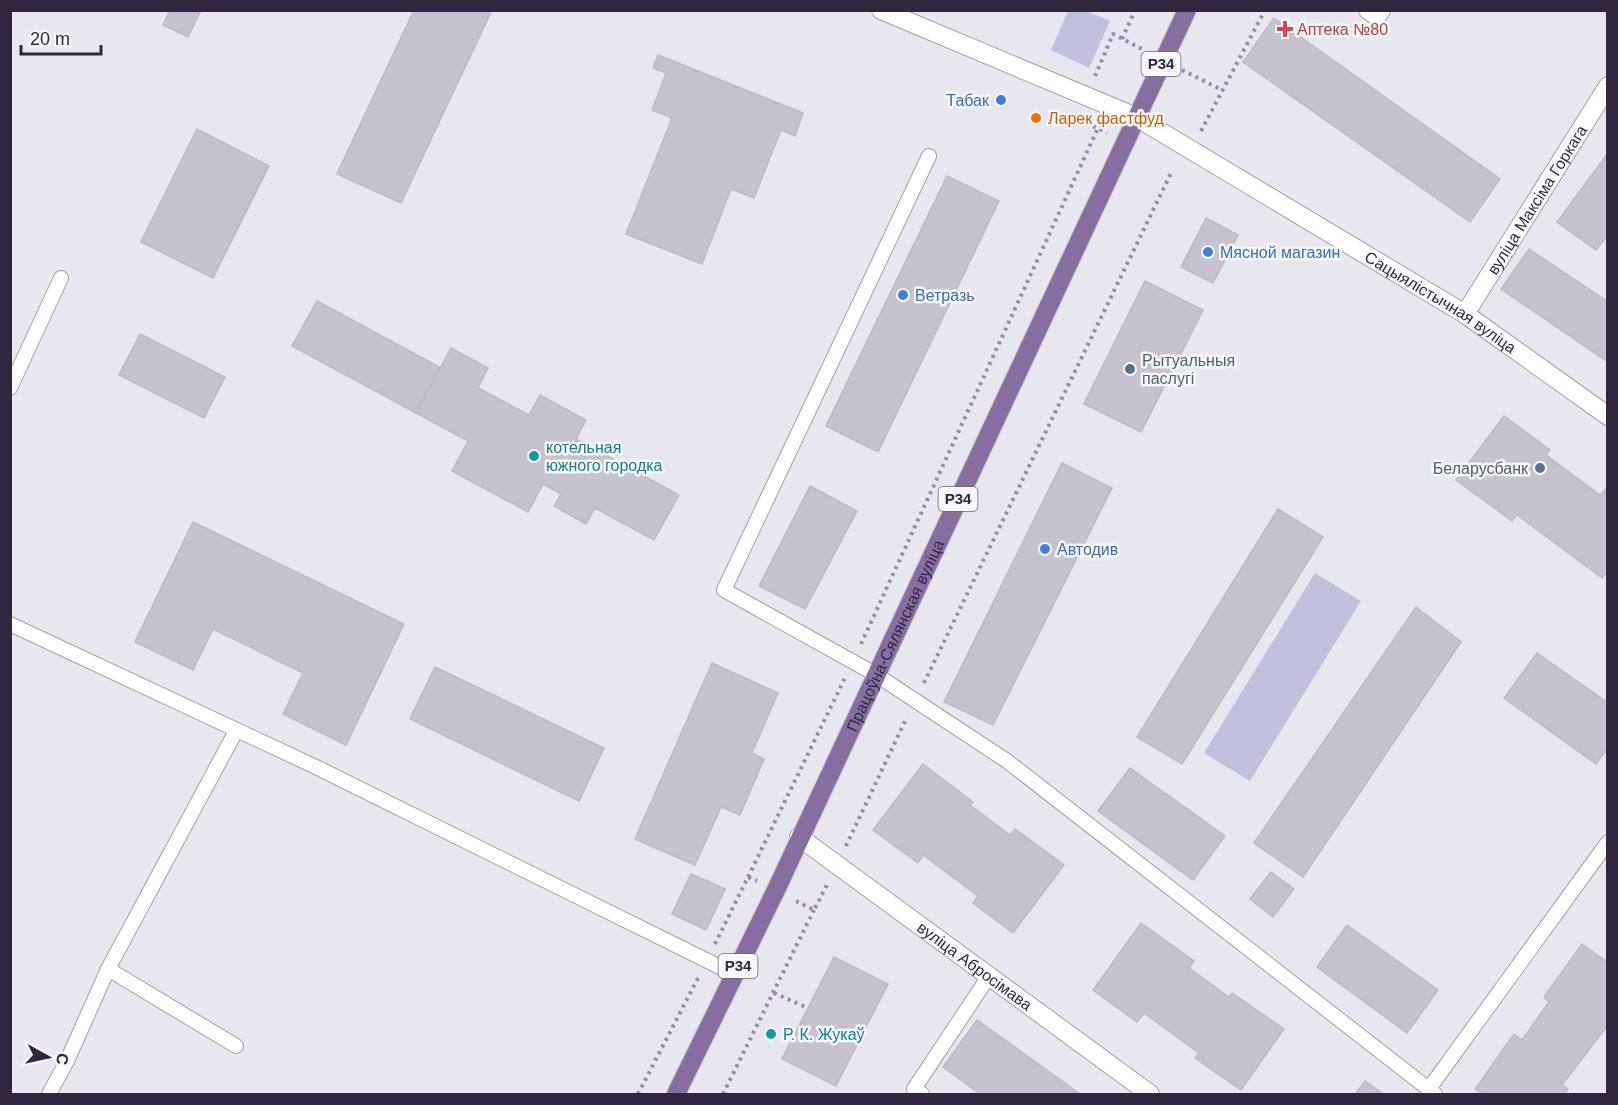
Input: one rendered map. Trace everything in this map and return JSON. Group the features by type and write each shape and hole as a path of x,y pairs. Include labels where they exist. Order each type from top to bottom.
{"main road":[{"name":"Працоўна-Сялянская вуліца","path":"676,1095 776,890 1187,10"}],"street":[{"name":"Сацыялістычная вуліца","path":"881,10 1136,117 1465,315 1608,416"},
{"path":"1368,10 1377,16 1381,10"},
{"name":"вуліца Максіма Горкага","path":"1465,315 1608,86"},
{"name":"вуліца Абросімава","path":"799,837 1150,1095"}],"lane":[{"path":"929,156 724,590 875,674 1007,761 1432,1092 1608,842"},
{"path":"10,387 62,278"},
{"path":"10,624 316,767 734,975"},
{"path":"49,1095 67,1061 108,969 236,731"},
{"path":"108,969 236,1046"},
{"path":"922,1095 914,1089 989,976"}],"path":[{"path":"1122,39 1134,10"},
{"path":"1192,150 1265,10"},
{"path":"638,1095 707,961 853,661 1098,128 1124,143"},
{"path":"723,1095 837,865 1172,171"},
{"path":"748,877 814,910"},
{"path":"774,993 808,1008"}],"shaded area":[{"path":"1068,11 1086,11 1110,21 1089,68 1051,50"},
{"path":"1315,573 1361,601 1250,781 1204,753"}],"building":[{"path":"170,10 201,10 188,37 163,25"},
{"path":"414,10 492,10 401,203 337,174"},
{"path":"1274,18 1500,179 1470,222 1243,62"},
{"path":"658,55 803,113 795,136 781,130 754,198 731,189 702,264 626,234 672,118 652,110 666,73 653,68"},
{"path":"197,129 269,166 213,278 141,242"},
{"path":"1608,153 1608,235 1596,250 1557,222"},
{"path":"947,176 999,201 878,452 826,426"},
{"path":"1206,218 1238,235 1213,283 1181,267"},
{"path":"1529,249 1608,302 1608,362 1501,289"},
{"path":"1145,281 1203,310 1141,432 1084,404"},
{"path":"317,301 441,368 416,413 292,346"},
{"path":"140,334 225,377 204,418 119,375"},
{"name":"котельная южного городка","path":"451,348 488,368 478,388 529,415 540,395 586,420 576,439 679,495 654,540 595,508 586,524 554,506 561,494 543,484 528,512 452,471 468,441 416,413"},
{"path":"1504,416 1550,450 1546,455 1600,495 1608,487 1608,570 1602,578 1517,515 1512,521 1456,480"},
{"path":"1062,463 1112,488 993,725 944,702"},
{"path":"810,486 857,511 805,609 759,586"},
{"path":"1278,509 1323,537 1182,764 1137,737"},
{"path":"193,522 404,624 346,745 283,714 303,673 213,629 193,670 135,642"},
{"path":"1416,607 1461,642 1303,877 1254,843"},
{"path":"1537,653 1608,703 1608,748 1596,764 1504,698"},
{"path":"712,663 778,693 752,753 764,759 740,815 721,807 695,865 635,839"},
{"path":"435,667 604,748 579,801 410,719"},
{"path":"923,764 973,802 970,805 1010,835 1015,829 1064,865 1013,933 973,903 978,896 923,855 918,863 873,830"},
{"path":"1130,768 1225,836 1193,880 1098,811"},
{"path":"1271,872 1294,889 1273,917 1250,899"},
{"path":"691,874 725,889 706,930 672,914"},
{"path":"1141,923 1194,961 1189,968 1229,997 1232,993 1284,1029 1241,1090 1195,1058 1199,1053 1144,1013 1137,1022 1093,990"},
{"path":"1347,925 1438,990 1407,1033 1317,967"},
{"path":"1582,944 1608,963 1608,1025 1562,1085 1568,1089 1564,1094 1483,1094 1475,1089 1514,1034 1522,1040 1549,1002 1544,997"},
{"path":"834,957 888,984 836,1086 782,1059"},
{"path":"977,1020 1080,1094 980,1094 943,1067"},
{"path":"1365,1081 1383,1094 1355,1094"}],"place":[{"name":"Аптека №80","path":"1285,29"},
{"name":"Табак","path":"1001,100"},
{"name":"Ларек фастфуд","path":"1036,118"},
{"name":"Мясной магазин","path":"1208,252"},
{"name":"Ветразь","path":"903,295"},
{"name":"Рытуальныя паслугі","path":"1130,369"},
{"name":"котельная южного городка","path":"534,456"},
{"name":"Беларусбанк","path":"1540,468"},
{"name":"Автодив","path":"1045,549"},
{"name":"Р. К. Жукаў","path":"771,1034"}]}
